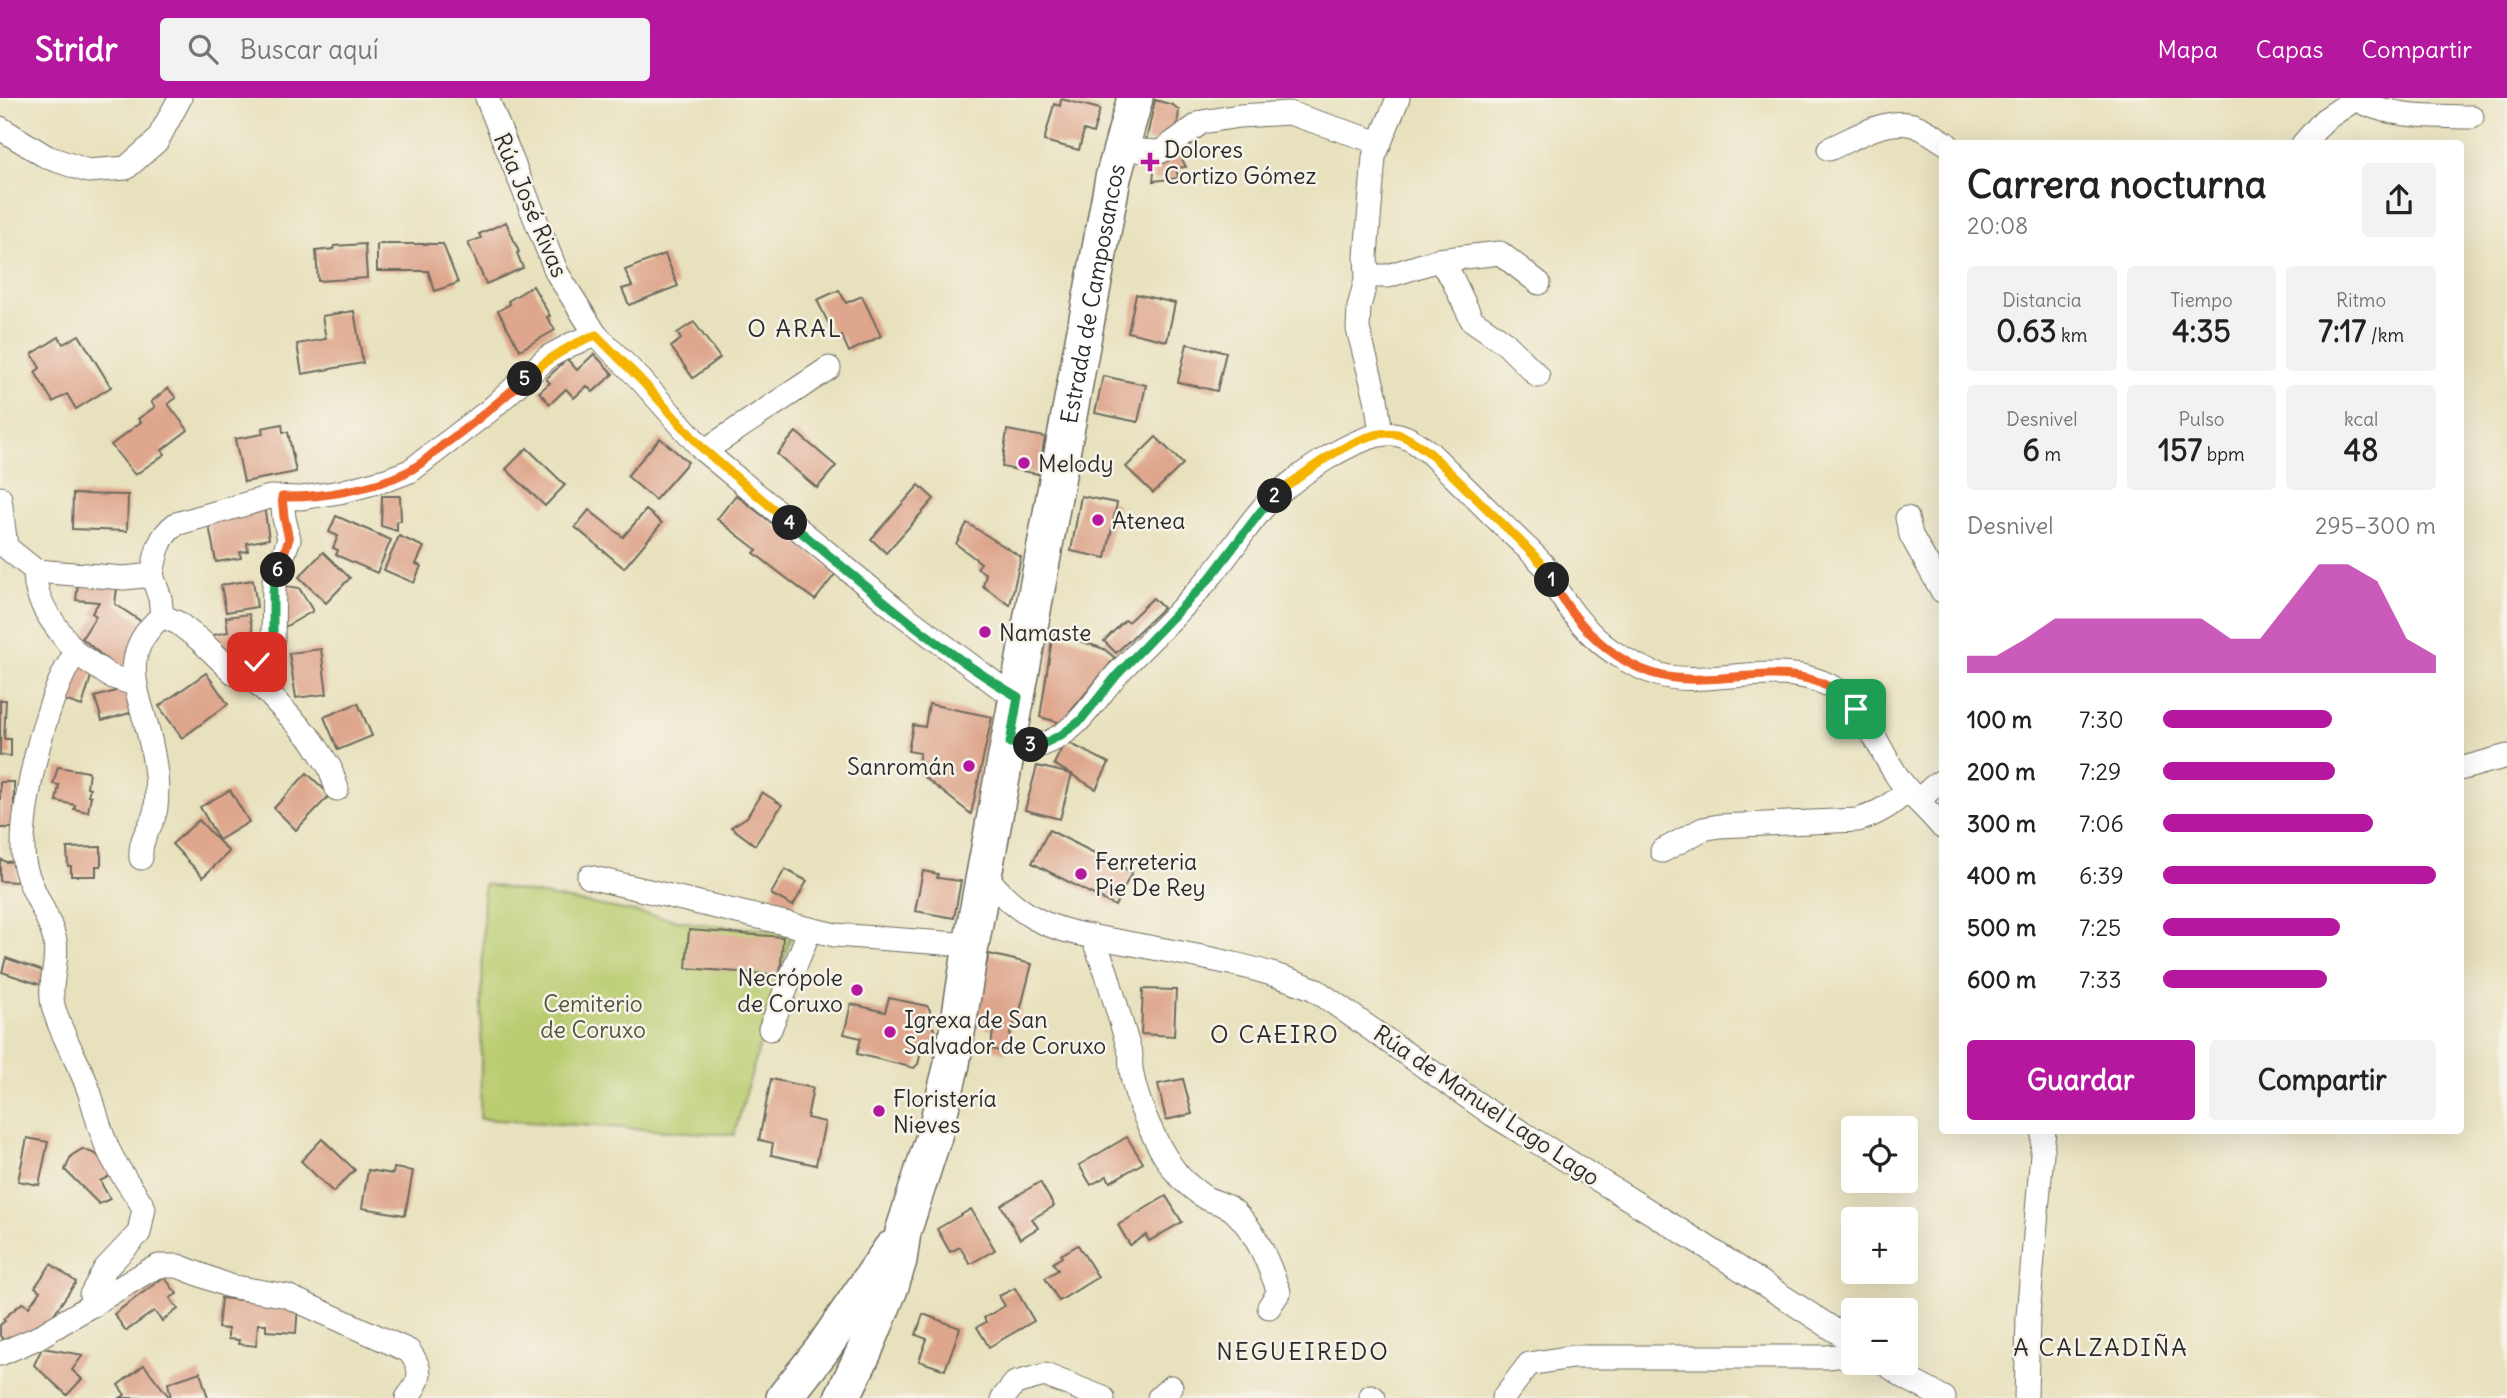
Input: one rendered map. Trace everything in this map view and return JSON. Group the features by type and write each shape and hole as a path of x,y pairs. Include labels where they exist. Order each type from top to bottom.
{"main road":[{"name":"Estrada de Camposancos","path":"842,1398 891,1286 899,1260 903,1232 934,1136 952,1064 971,945 1108,204 1135,98"},
{"name":"Estrada de Camposancos","path":"786,1398 903,1232"},
{"name":"Estrada de Camposancos","path":"786,1398 798,1398"}],"street":[{"path":"0,128 47,157 88,171 126,168 157,141 180,98"},
{"name":"Rúa José Rivas","path":"487,98 557,273 596,335 704,450 898,611 997,685 1018,697"},
{"path":"1381,433 1376,398 1358,329 1359,307 1367,276 1366,256 1374,157 1398,98"},
{"path":"2306,140 2323,120 2356,99 2370,107 2413,115 2472,117"},
{"path":"1142,151 1160,152 1202,122 1239,116 1289,113 1380,143"},
{"path":"1829,149 1885,124 1915,126 1940,140"},
{"path":"1367,276 1388,276 1438,260 1500,253 1539,283"},
{"path":"1438,260 1451,276 1472,320 1504,342 1538,376"},
{"path":"141,858 144,835 154,819 157,806 155,764 134,684 138,650 144,637 162,616 160,598 152,575 158,544 164,532 176,524 270,497 301,498 340,492 410,471 490,410 548,358 572,344 596,335"},
{"path":"704,450 829,368"},
{"path":"1010,743 1039,746 1080,721 1117,675 1210,578 1276,495 1359,441 1381,433 1397,434 1430,453 1548,570 1574,614 1597,640 1618,656 1646,671 1668,677 1790,674 1813,679 1831,687 1845,696 1856,709 1913,796 1939,824"},
{"path":"250,677 273,640 274,581 289,539 282,497"},
{"path":"0,498 3,550 36,571 124,578 152,575"},
{"path":"1907,518 1911,535 1939,586"},
{"path":"36,571 34,582 39,598 76,653 110,676 134,684"},
{"path":"162,616 178,623 201,641 235,674 250,677 312,740 330,768 337,789"},
{"path":"76,653 65,666 48,716 23,816 22,845 29,880 55,940 53,1006 91,1093 104,1141 144,1208 139,1233 105,1269 91,1296 94,1305"},
{"path":"2464,768 2507,756"},
{"path":"1662,851 1703,829 1719,826 1858,820 1872,816 1939,782"},
{"name":"Rúa de Manuel Lago Lago","path":"985,876 1008,901 1035,919 1063,929 1243,965 1281,975 1314,989 1492,1115 1737,1266 1841,1334"},
{"path":"589,877 835,935 971,945"},
{"path":"770,1029 810,929"},
{"path":"1092,936 1106,971 1131,1056 1129,1069 1141,1111 1173,1168 1184,1181 1206,1198 1220,1202 1234,1212 1260,1243 1279,1292 1269,1307"},
{"path":"2026,1398 2028,1316 2044,1134"},
{"path":"0,1354 37,1338 148,1271 167,1265 178,1266 229,1286 287,1296 409,1351 420,1374 418,1383 407,1398"},
{"path":"1503,1398 1529,1364 1572,1357 1841,1355"},
{"path":"1003,1398 1015,1383 1045,1375 1103,1398"},
{"path":"1902,1375 1944,1398"}],"green space":[{"name":"Cemiterio de Coruxo","path":"484,884 699,924 792,932 734,1135 480,1119"}],"building":[{"path":"1061,99 1100,109 1093,133 1084,130 1079,150 1044,141 1054,104 1060,106"},
{"path":"1155,100 1173,105 1179,110 1176,137 1160,143 1146,141"},
{"path":"1178,151 1186,167 1176,168 1178,178 1153,181 1156,154"},
{"path":"506,222 523,268 486,284 468,243 481,238 479,234"},
{"path":"365,244 367,278 318,281 316,251 334,249 334,246"},
{"path":"377,244 443,244 458,283 435,291 428,271 377,271"},
{"path":"665,254 678,286 629,305 622,289 632,286 625,270"},
{"path":"533,286 555,330 520,350 498,311 510,304 508,301"},
{"path":"839,290 846,303 862,296 881,336 849,352 842,336 836,339 817,300"},
{"path":"1136,294 1175,303 1167,341 1128,332"},
{"path":"354,311 363,363 302,374 297,344 326,339 322,316"},
{"path":"694,322 720,358 693,378 671,347 681,339 677,333"},
{"path":"79,335 111,387 76,409 67,394 53,402 35,372 40,368 32,354 59,337 63,344"},
{"path":"1187,344 1226,352 1217,391 1178,382"},
{"path":"594,354 613,374 593,392 587,386 574,398 566,389 550,404 539,392 550,383 546,379 567,359 577,370"},
{"path":"1103,376 1146,385 1138,422 1095,413"},
{"path":"168,388 176,398 168,404 188,430 162,450 165,454 135,475 111,445 141,422 138,419 155,407 151,402"},
{"path":"282,424 283,432 288,432 296,472 244,482 235,439 263,434 262,428"},
{"path":"1007,430 1045,437 1038,474 1002,467"},
{"path":"796,432 836,466 817,488 777,454"},
{"path":"1156,437 1183,464 1153,493 1126,467"},
{"path":"660,438 688,462 655,500 627,476"},
{"path":"527,448 565,485 545,506 506,469"},
{"path":"919,485 934,499 886,553 871,539"},
{"path":"73,494 128,495 127,531 72,529"},
{"path":"736,495 836,573 815,600 754,553 757,550 717,519"},
{"path":"382,496 400,496 401,521 397,521 397,531 381,526"},
{"path":"1081,496 1117,503 1106,558 1071,551"},
{"path":"264,505 269,539 247,543 248,551 240,552 241,558 216,562 207,515"},
{"path":"589,510 623,537 646,510 662,523 624,568 575,527"},
{"path":"336,516 391,540 377,573 336,555 338,550 333,548 338,536 329,532"},
{"path":"967,523 1021,557 1010,605 983,586 986,574 977,568 981,563 956,544"},
{"path":"399,536 424,547 416,564 421,566 414,583 384,570"},
{"path":"323,552 350,578 326,603 299,577"},
{"path":"79,576 118,581 115,604 145,624 129,671 118,670 82,638 96,616 92,613 99,602 76,600"},
{"path":"253,580 257,607 226,612 221,585"},
{"path":"284,586 299,588 313,611 285,627 278,615"},
{"path":"1153,598 1163,608 1116,653 1104,641"},
{"path":"249,614 255,641 240,643 242,648 223,652 209,636 228,632 226,617"},
{"path":"1053,632 1104,649 1115,658 1061,723 1040,717"},
{"path":"321,649 327,694 296,698 289,653"},
{"path":"81,660 93,670 82,706 58,698"},
{"path":"206,673 228,704 182,738 159,706"},
{"path":"126,688 133,712 102,721 95,697"},
{"path":"0,700 6,700 4,739 11,739 11,756 0,755"},
{"path":"358,703 372,736 338,750 324,717"},
{"path":"929,704 992,717 971,814 920,774 920,753 908,751 913,725 925,727"},
{"path":"1065,741 1109,763 1096,789 1054,764"},
{"path":"1037,766 1072,774 1060,819 1025,810"},
{"path":"58,767 89,772 87,787 90,788 88,795 91,796 88,812 74,809 75,805 56,801 59,785 53,784"},
{"path":"307,773 330,795 296,830 274,808"},
{"path":"0,782 14,782 14,828 0,828"},
{"path":"230,790 249,822 219,840 200,807"},
{"path":"762,792 782,805 755,845 731,827 747,817"},
{"path":"199,820 229,852 203,877 172,844"},
{"path":"1049,830 1132,872 1115,906 1032,863"},
{"path":"101,847 101,866 96,866 96,876 71,876 67,848"},
{"path":"0,859 6,862 16,861 17,882 0,881"},
{"path":"785,869 807,881 793,906 771,894"},
{"path":"923,871 938,874 937,878 961,881 954,918 915,911"},
{"path":"689,930 783,937 780,975 686,968"},
{"path":"989,954 1032,964 1019,1015 1011,1029 1007,1053 991,1049 993,1030 973,1026 982,969 985,970"},
{"path":"6,958 49,973 44,986 2,972"},
{"path":"1143,989 1176,990 1174,1036 1141,1034"},
{"name":"Igrexa de San Salvador de Coruxo","path":"889,998 927,1006 930,1010 929,1023 935,1030 936,1041 921,1052 914,1068 857,1054 861,1038 844,1034 851,1004 885,1012"},
{"path":"771,1079 813,1088 807,1118 825,1122 816,1165 771,1155 773,1143 759,1140"},
{"path":"1183,1079 1192,1114 1166,1120 1158,1084"},
{"path":"1127,1137 1143,1163 1110,1182 1107,1176 1091,1185 1079,1165"},
{"path":"27,1138 48,1142 39,1185 18,1181"},
{"path":"322,1139 355,1170 333,1192 301,1161"},
{"path":"82,1149 96,1154 114,1174 100,1181 110,1199 99,1204 65,1170 71,1156"},
{"path":"394,1168 413,1171 405,1215 362,1208 368,1170 393,1174"},
{"path":"1040,1182 1054,1206 1032,1219 1038,1228 1020,1239 1001,1205"},
{"path":"1166,1196 1182,1222 1149,1241 1146,1235 1130,1245 1118,1225"},
{"path":"971,1209 995,1250 970,1264 960,1247 950,1252 937,1229"},
{"path":"1078,1245 1098,1277 1059,1301 1045,1278 1058,1270 1053,1263 1062,1257 1061,1255"},
{"path":"51,1264 76,1282 49,1321 36,1331 5,1342 0,1336 0,1325 5,1321 3,1319 22,1303 29,1307 40,1291 35,1287"},
{"path":"164,1277 177,1294 170,1298 178,1309 162,1321 154,1311 126,1331 114,1314"},
{"path":"1015,1288 1034,1321 989,1347 977,1327 986,1322 984,1318 1005,1306 999,1296"},
{"path":"221,1298 298,1306 296,1333 266,1331 266,1324 258,1324 256,1346 238,1344 239,1340 228,1339 228,1329 218,1328"},
{"path":"923,1314 960,1328 945,1370 919,1361 927,1339 916,1335"},
{"path":"42,1348 83,1355 72,1370 82,1379 67,1395 34,1365"},
{"path":"144,1365 170,1398 120,1398 125,1395 118,1385"},
{"path":"200,1372 208,1398 171,1398 168,1383"}],"place":[{"name":"Dolores Cortizo Gómez","path":"1150,162"},
{"name":"Melody","path":"1024,463"},
{"name":"Atenea","path":"1098,520"},
{"name":"Namaste","path":"985,632"},
{"name":"Sanromán","path":"969,766"},
{"name":"Ferreteria Pie De Rey","path":"1081,874"},
{"name":"Necrópole de Coruxo","path":"857,990"},
{"name":"Igrexa de San Salvador de Coruxo","path":"890,1032"},
{"name":"Floristería Nieves","path":"879,1111"}],"district":[{"name":"O ARAL","path":"795,328"},
{"name":"O CAEIRO","path":"1275,1034"},
{"name":"A CALZADIÑA","path":"2101,1347"},
{"name":"NEGUEIREDO","path":"1303,1351"}],"route":[{"path":"257,662 273,640 274,581 289,539 282,497 301,498 340,492 410,471 490,410 548,358 572,344 596,335 704,450 898,611 997,685 1018,697 1010,743 1039,746 1080,721 1117,675 1210,578 1276,495 1326,460 1359,441 1381,433 1397,434 1430,453 1548,570 1574,614 1597,640 1618,656 1646,671 1668,677 1790,674 1813,679 1845,696 1856,709"}]}
